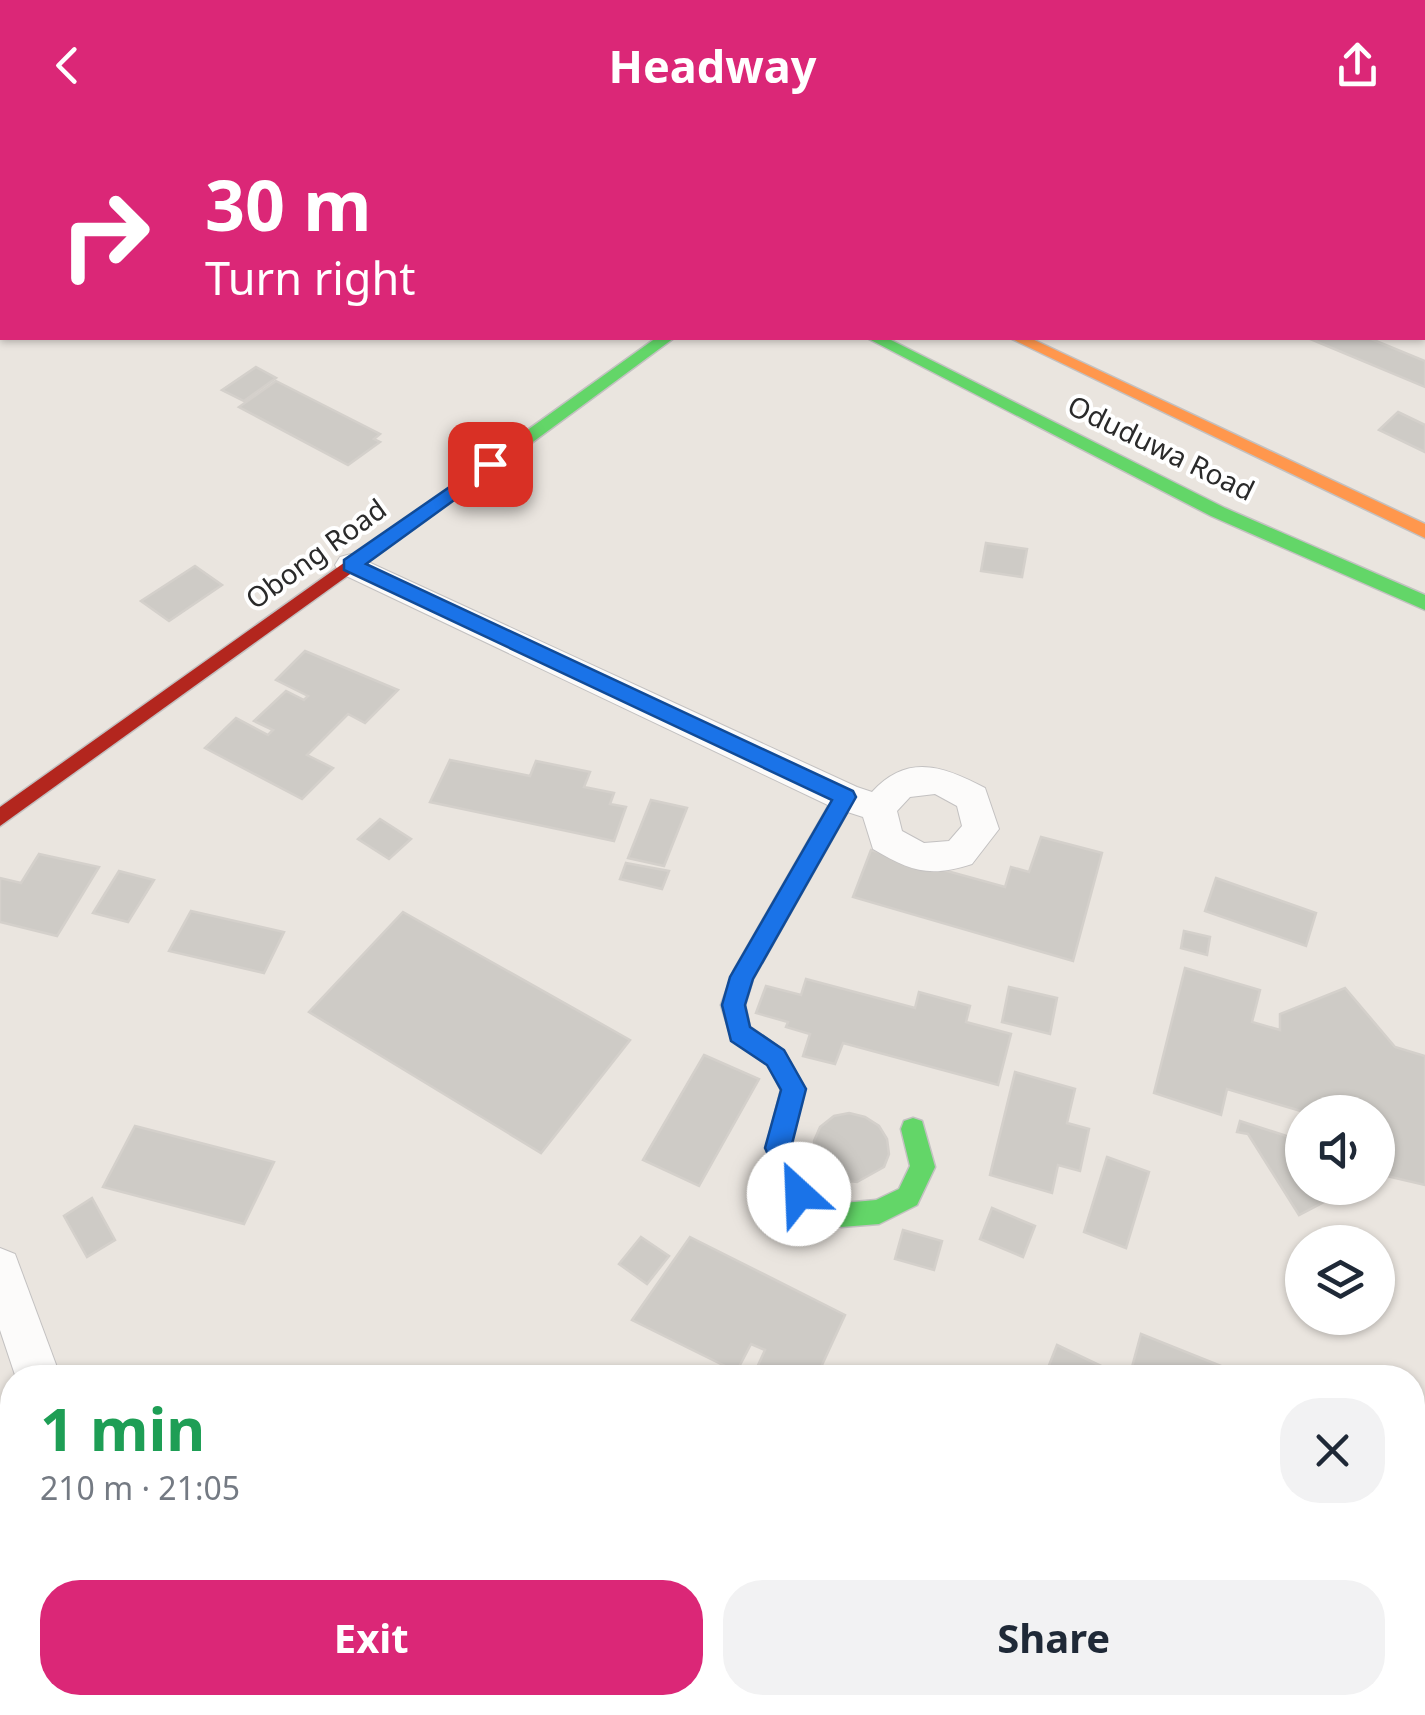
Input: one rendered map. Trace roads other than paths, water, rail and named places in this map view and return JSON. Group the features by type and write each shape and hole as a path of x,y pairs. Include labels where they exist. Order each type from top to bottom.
{"street":[{"name":"Obong Road","path":"0,818 663,340"},
{"name":"Oduduwa Road","path":"879,340 1218,512 1425,603"},
{"name":"Oduduwa Road","path":"1022,340 1425,532"},
{"path":"351,565 862,802 742,977 734,1005 740,1033 776,1058 794,1089 778,1148 799,1194 842,1214 878,1212 908,1198 923,1168 913,1129"},
{"path":"1363,576 1419,630"},
{"path":"0,1268 34,1365"}]}
